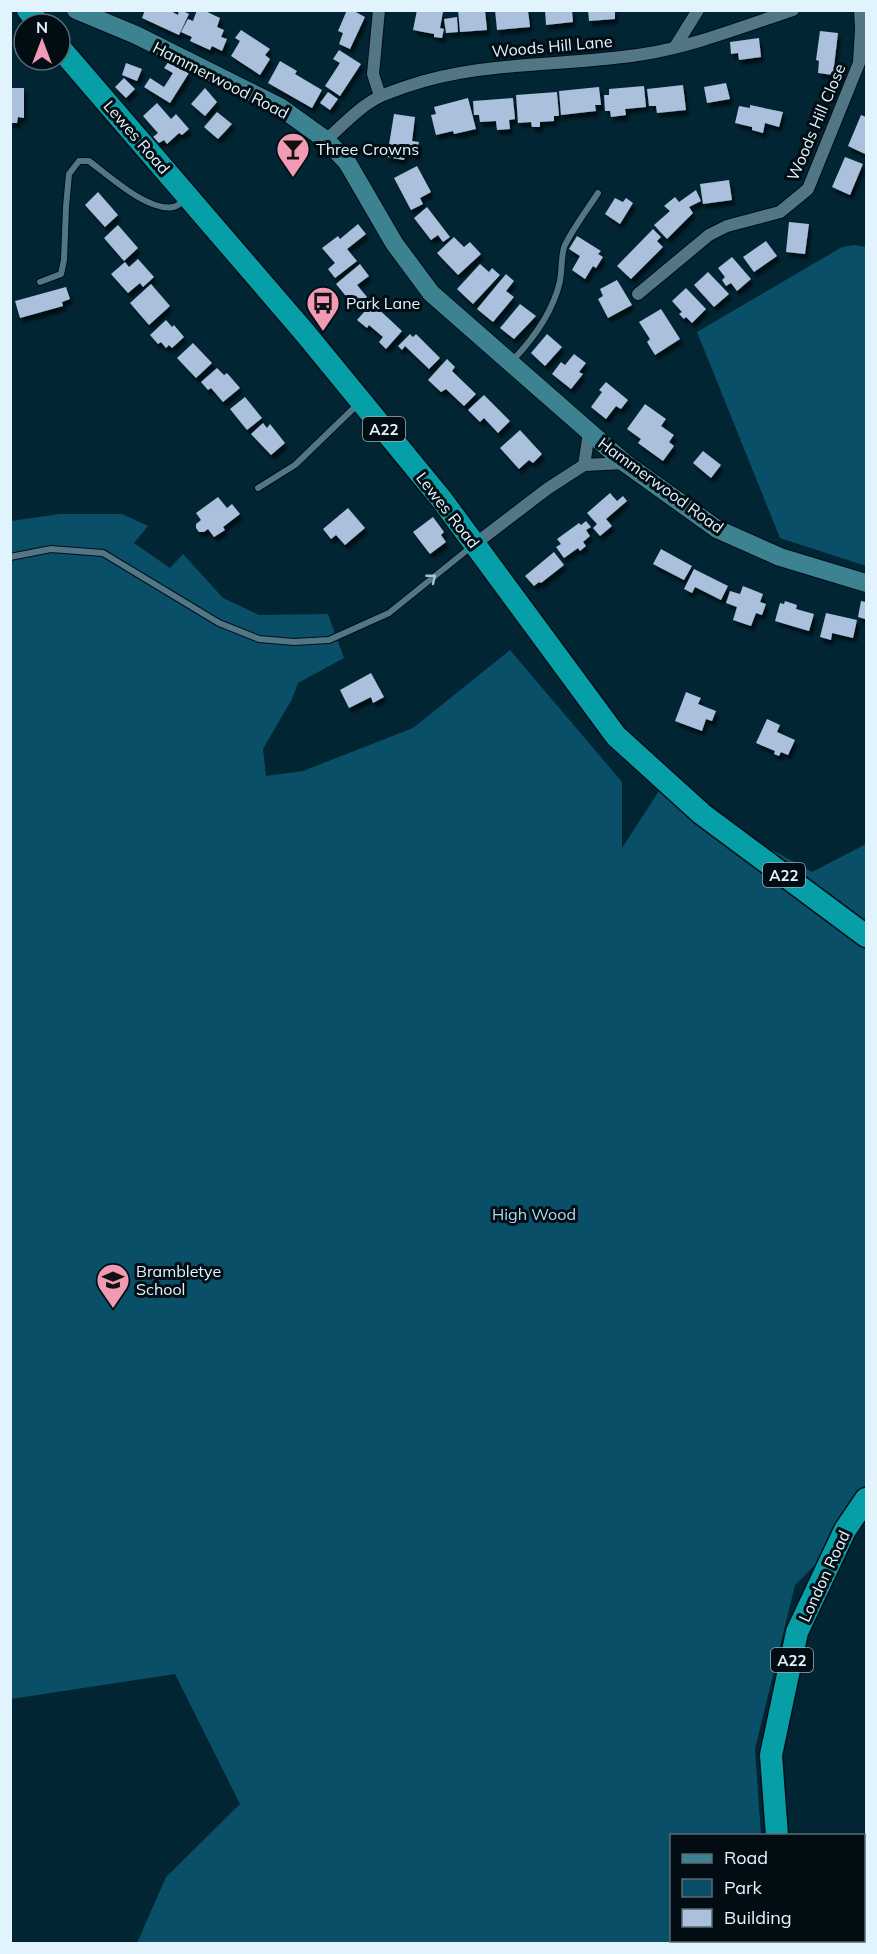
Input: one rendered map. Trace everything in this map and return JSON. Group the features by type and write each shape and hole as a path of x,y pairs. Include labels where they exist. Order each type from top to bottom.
{"highway":[{"name":"Lewes Road","path":"72,62 305,333 442,500 616,736 702,814 867,936"},
{"name":"London Road","path":"777,1834 771,1755 798,1632 845,1530 867,1499"}],"street":[{"name":"Hammerwood Road","path":"76,10 136,36 280,107 326,140 347,162 394,243 431,294 625,463 717,529 780,557 867,583"},
{"path":"379,10 372,74 380,96"},
{"path":"675,47 698,10"},
{"name":"Woods Hill Lane","path":"326,140 361,109 380,96 428,80 484,68 596,61 646,54 793,10"},
{"name":"Woods Hill Close","path":"638,294 709,235 728,226 780,212 808,189 859,63 860,10"},
{"path":"584,465 589,433"},
{"path":"475,544 546,489 584,465 625,463"}],"lane":[{"path":"40,282 61,274 64,260 69,174 79,161 89,161 149,204 173,207 189,198"},
{"path":"510,363 542,326 559,286 564,247 598,193"},
{"path":"258,488 295,465 361,401"},
{"path":"10,557 51,549 103,553 219,623 259,639 294,642 328,640 389,613 475,544"}],"green space":[{"path":"854,245 866,247 866,566 780,538 697,332 842,247"},
{"name":"High Wood","path":"60,514 122,514 148,526 134,543 170,568 183,554 223,598 259,615 328,614 344,658 298,683 292,699 263,749 266,776 303,771 413,728 510,650 622,782 622,848 661,788 812,872 866,844 866,1523 862,1518 795,1585 755,1749 761,1834 670,1834 670,1942 812,1943 137,1943 166,1877 240,1804 175,1674 11,1699 11,521"}],"building":[{"path":"145,10 169,10 178,15 181,10 189,14 179,35 142,18"},
{"path":"197,10 203,10 220,18 217,27 224,30 221,37 227,39 222,51 212,46 210,50 190,41 192,37 181,32 188,19 193,21"},
{"path":"347,10 352,10 365,17 350,49 339,44 343,33 338,31"},
{"path":"417,10 443,12 440,28 444,29 442,38 413,30"},
{"path":"458,10 485,10 487,30 460,32"},
{"path":"495,10 528,10 530,27 497,30"},
{"path":"545,10 572,10 573,22 546,25"},
{"path":"588,10 615,10 615,19 589,21"},
{"path":"457,17 458,32 446,33 444,19"},
{"path":"241,30 270,49 265,55 270,59 260,75 231,56 240,41 235,38"},
{"path":"820,31 838,33 833,75 818,73 819,61 816,60"},
{"path":"759,38 761,57 739,60 738,53 731,54 730,42"},
{"path":"339,50 361,64 340,96 325,86 340,63 333,59"},
{"path":"169,61 189,73 170,103 144,87 150,78 164,87 173,73 164,68"},
{"path":"280,61 297,71 295,74 322,90 312,108 268,83"},
{"path":"126,63 142,69 137,81 122,75"},
{"path":"124,78 135,89 126,98 115,87"},
{"path":"726,83 730,99 707,103 704,87"},
{"path":"683,85 686,110 657,113 656,106 649,106 647,89"},
{"path":"644,86 646,107 625,109 626,115 611,117 610,111 605,111 604,95 609,95 609,89"},
{"path":"599,87 601,105 595,105 596,111 561,115 559,91"},
{"path":"10,88 24,88 24,118 18,117 17,123 10,123"},
{"path":"205,88 217,102 205,116 191,104"},
{"path":"328,92 338,99 330,110 320,103"},
{"path":"557,92 559,116 554,116 554,121 540,122 540,127 532,127 531,122 518,123 516,95"},
{"path":"468,98 476,129 436,135 431,115 436,114 434,107"},
{"path":"513,98 515,119 509,120 510,129 497,130 496,121 480,122 479,115 474,115 473,101"},
{"path":"157,103 171,119 176,114 189,129 182,135 179,133 167,144 164,140 159,143 153,137 158,133 143,116"},
{"path":"750,105 783,112 779,127 765,123 763,133 752,130 752,127 735,123 739,106 750,108"},
{"path":"217,112 232,124 218,139 204,127"},
{"path":"394,114 415,117 412,141 419,142 417,155 405,153 404,160 387,157"},
{"path":"861,115 866,117 865,154 848,146"},
{"path":"845,157 863,164 850,195 832,187"},
{"path":"417,166 431,192 420,198 423,204 411,210 394,178"},
{"path":"729,180 732,200 703,204 700,184"},
{"path":"696,190 701,201 689,207 693,213 667,239 654,225 670,211 664,206 675,197 679,202"},
{"path":"98,192 118,215 105,227 85,205"},
{"path":"615,198 623,202 626,198 633,203 620,224 605,214"},
{"path":"427,207 450,237 443,242 438,235 431,240 414,218"},
{"path":"789,222 809,224 805,254 786,252"},
{"path":"358,224 366,234 347,249 357,261 335,278 328,269 335,263 322,248 338,236 340,239"},
{"path":"118,225 138,248 124,261 104,238"},
{"path":"653,229 661,237 657,241 663,247 631,279 617,266"},
{"path":"577,236 601,251 598,254 603,257 596,268 593,266 585,279 572,270 580,256 569,249"},
{"path":"454,237 464,247 470,242 481,254 458,275 437,253"},
{"path":"766,241 777,256 754,272 743,257"},
{"path":"732,257 751,279 737,291 731,283 726,286 722,280 725,277 718,268"},
{"path":"138,259 154,277 143,287 140,283 128,293 111,274 125,262 129,267"},
{"path":"360,264 369,276 357,285 367,297 355,307 336,284"},
{"path":"480,264 489,272 492,268 500,275 473,304 457,289"},
{"path":"708,272 729,294 714,307 694,285"},
{"path":"506,274 514,281 506,291 514,297 493,322 477,309"},
{"path":"617,280 632,305 608,318 598,299 603,296 600,289"},
{"path":"151,284 170,306 149,325 130,303"},
{"path":"66,287 70,299 62,302 63,306 20,318 15,301"},
{"path":"686,288 706,309 692,323 679,314 682,312 672,301"},
{"path":"372,303 402,331 386,349 379,342 383,337 369,325 367,328 357,320"},
{"path":"520,304 536,316 514,339 500,328"},
{"path":"661,309 680,339 655,355 647,342 650,339 639,322"},
{"path":"166,320 172,327 174,325 184,337 172,348 169,345 166,348 161,342 158,344 150,335"},
{"path":"410,334 413,337 416,334 440,358 429,369 405,346 402,350 398,346"},
{"path":"547,334 562,347 545,366 531,353"},
{"path":"193,343 212,363 196,378 177,358"},
{"path":"574,354 586,363 579,372 583,374 571,389 552,374 561,362 565,365"},
{"path":"447,359 455,367 452,371 476,394 464,406 446,389 441,392 428,380"},
{"path":"217,368 224,375 227,373 240,388 223,402 211,388 208,390 201,382"},
{"path":"606,382 628,400 621,409 616,406 606,419 591,407 602,392 599,390"},
{"path":"484,395 510,421 498,433 484,418 480,422 468,410"},
{"path":"245,397 262,418 247,430 230,409"},
{"path":"645,404 666,419 661,426 674,435 669,442 674,446 663,461 638,443 641,439 627,429"},
{"path":"263,423 267,428 270,424 285,443 271,455 251,434"},
{"path":"520,430 542,454 533,463 529,460 519,469 500,448"},
{"path":"703,451 721,465 711,478 693,463"},
{"path":"610,493 617,501 623,496 627,501 606,519 612,526 600,536 593,528 597,524 587,513"},
{"path":"218,497 227,508 232,504 240,514 223,527 225,530 214,537 208,529 199,532 196,528 196,524 201,520 196,513"},
{"path":"348,508 365,528 345,545 336,535 331,539 323,529"},
{"path":"433,517 444,532 441,535 446,542 430,554 413,532"},
{"path":"586,521 591,527 586,530 590,536 583,542 586,546 580,551 578,548 564,558 556,547 561,544 557,539 579,523 581,525"},
{"path":"661,549 692,566 684,580 653,564"},
{"path":"554,552 564,565 534,586 525,576"},
{"path":"694,569 728,586 721,600 695,587 692,593 684,589"},
{"path":"743,586 763,594 760,602 766,604 762,615 756,613 751,626 733,620 737,607 726,603 730,591 740,594"},
{"path":"785,601 797,605 796,609 814,614 809,631 775,621 780,603 784,604"},
{"path":"861,601 866,602 865,619 858,617"},
{"path":"826,613 857,620 853,638 832,633 831,640 820,637"},
{"path":"371,673 384,697 373,703 371,697 349,708 340,690"},
{"path":"686,692 701,698 698,704 716,711 712,721 706,719 702,731 675,721"},
{"path":"767,719 780,725 777,732 795,740 788,755 781,752 779,756 774,754 775,751 756,743"}],"place":[{"name":"Three Crowns","path":"293,178"},
{"name":"Park Lane","path":"323,332"},
{"name":"Brambletye School","path":"113,1309"}]}
